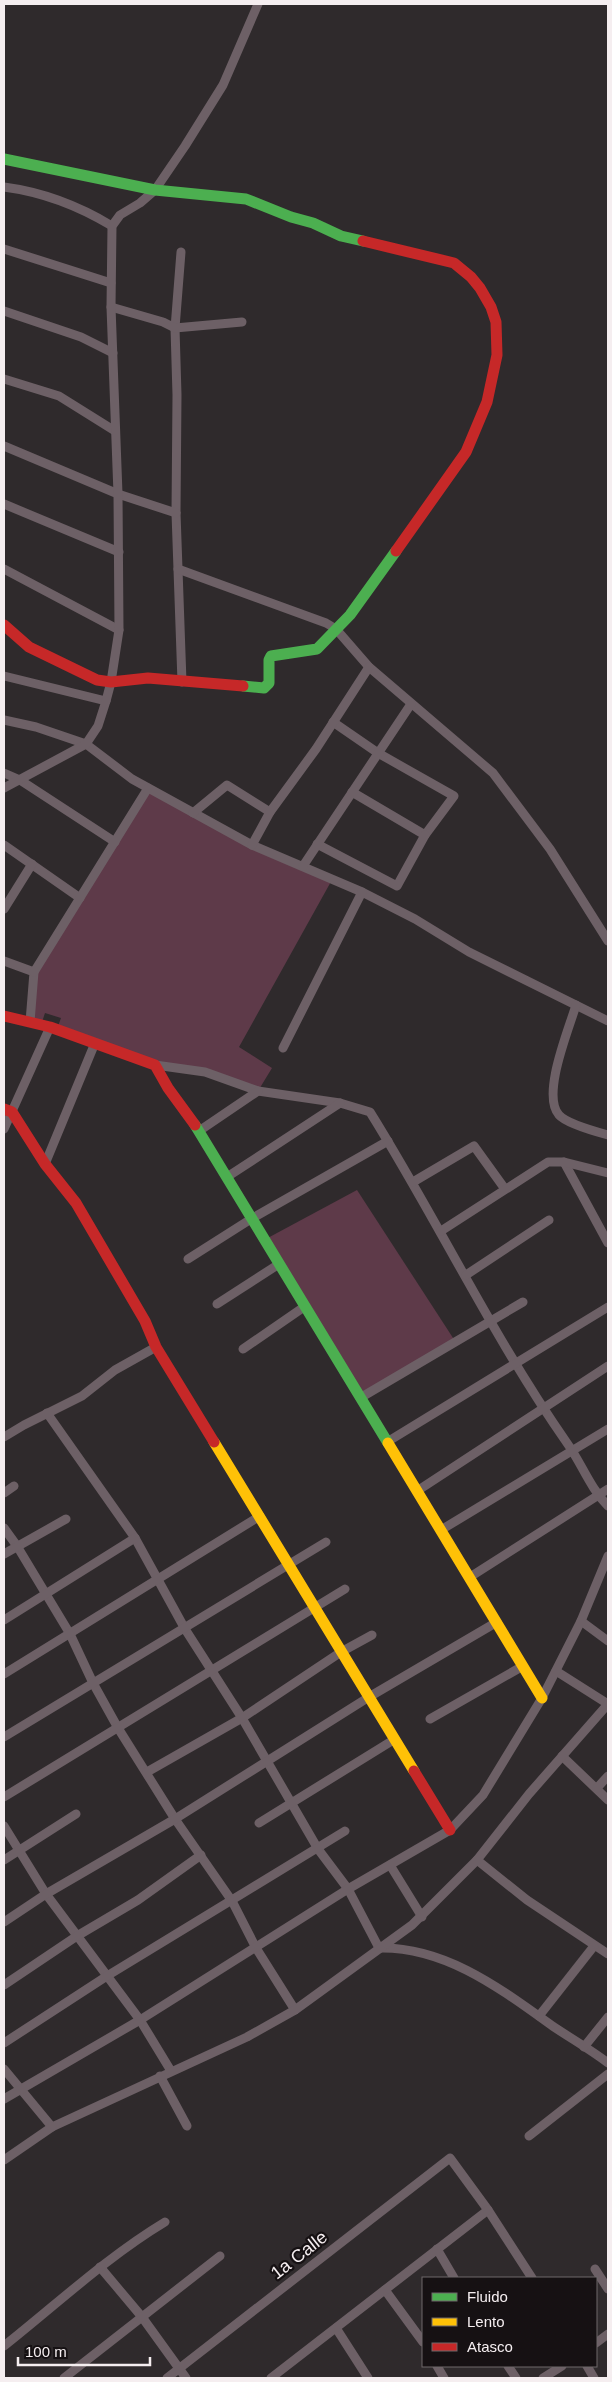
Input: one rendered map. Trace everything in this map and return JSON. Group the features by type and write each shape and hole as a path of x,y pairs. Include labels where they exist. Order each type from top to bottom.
{"street":[{"path":"4,788 86,744 98,726 112,682 119,630 119,552 111,307 112,226 120,215 140,203 155,190 223,85 258,4"},
{"path":"4,159 155,190 246,199 291,217 313,223 341,236 454,263 471,277 491,307 496,322 497,355 487,402 466,452 350,615 317,650 310,652 285,652 271,656 269,660 269,683 264,688 148,678 112,682 97,680 30,647 4,625"},
{"path":"4,187 58,200 93,214 112,226"},
{"path":"4,249 111,282"},
{"path":"181,252 175,328 177,395 176,513 182,682"},
{"path":"111,307 163,322 175,328 242,322"},
{"path":"4,311 81,337 113,353"},
{"path":"4,379 59,396 116,431"},
{"path":"4,446 118,494 176,513"},
{"path":"4,504 119,552"},
{"path":"4,569 119,630"},
{"path":"178,569 326,623 336,629 369,668 493,773 550,849 608,941"},
{"path":"252,845 270,812 316,749 369,668"},
{"path":"4,676 106,701"},
{"path":"302,866 411,704"},
{"path":"4,720 36,727 86,744 132,779 252,845 362,892 416,919 469,952 608,1020"},
{"path":"317,844 397,886 425,834 454,796 378,753 333,722"},
{"path":"4,773 20,780 115,842"},
{"path":"193,813 227,785 270,812"},
{"path":"30,1022 34,972 148,788"},
{"path":"352,792 425,834"},
{"path":"4,846 80,898"},
{"path":"4,909 32,864"},
{"path":"284,1048 362,892"},
{"path":"4,961 34,972"},
{"path":"576,1005 553,1080 553,1107 560,1117 608,1135"},
{"path":"4,1016 50,1027 155,1065 206,1072 258,1091 340,1103 370,1112 413,1182 491,1319 514,1364 572,1450 596,1495 608,1506"},
{"path":"4,1130 8,1110 50,1027"},
{"path":"45,1164 95,1043"},
{"path":"155,1065 168,1088 199,1131 542,1698"},
{"path":"199,1131 258,1091"},
{"path":"227,1177 340,1103"},
{"path":"8,1110 45,1164 76,1203 145,1321 156,1347 450,1830"},
{"path":"188,1259 251,1219 388,1140"},
{"path":"413,1182 474,1146 506,1190"},
{"path":"441,1231 548,1162 564,1162 608,1173"},
{"path":"564,1162 608,1243"},
{"path":"466,1275 549,1220"},
{"path":"217,1304 279,1264"},
{"path":"360,1398 491,1319 523,1302"},
{"path":"244,1349 304,1307"},
{"path":"387,1442 608,1307"},
{"path":"4,1437 82,1396 115,1370 156,1347"},
{"path":"417,1491 542,1407 608,1366"},
{"path":"47,1413 135,1538 157,1581 293,1802 318,1849 348,1890 379,1948"},
{"path":"441,1530 608,1429"},
{"path":"4,1493 14,1486"},
{"path":"470,1577 608,1489"},
{"path":"4,1674 260,1516"},
{"path":"4,1554 66,1519"},
{"path":"4,1528 17,1546 70,1634 93,1683 118,1728 175,1820 232,1901 256,1948 295,2010"},
{"path":"4,1620 135,1538"},
{"path":"4,1737 326,1542"},
{"path":"4,2099 140,2020 348,1890 450,1830 483,1795 542,1698 581,1621 608,1556"},
{"path":"4,1797 345,1589"},
{"path":"581,1621 608,1641"},
{"path":"4,1922 46,1894 175,1820 368,1697 497,1622"},
{"path":"146,1772 242,1718 341,1652 372,1635"},
{"path":"430,1719 523,1666"},
{"path":"4,2160 52,2127 247,2037 295,2010 422,1917 477,1860 562,1756 608,1704 556,1671"},
{"path":"259,1823 395,1739"},
{"path":"562,1756 608,1800"},
{"path":"596,1788 608,1776"},
{"path":"4,1860 76,1814"},
{"path":"4,1826 46,1894 140,2020 171,2072"},
{"path":"4,2043 106,1976 345,1831"},
{"path":"4,1984 77,1936 138,1900 201,1855"},
{"path":"477,1860 527,1900 608,1954"},
{"path":"390,1865 422,1917"},
{"path":"539,2016 594,1946"},
{"path":"379,1948 402,1948 424,1952 461,1967 490,1982 608,2063"},
{"path":"584,2048 608,2017"},
{"path":"4,2069 52,2127"},
{"path":"529,2136 608,2074"},
{"path":"160,2076 187,2126"},
{"name":"1a Calle","path":"167,2378 450,2158 488,2210"},
{"path":"271,2378 488,2210 531,2277"},
{"path":"4,2346 100,2267 165,2222"},
{"path":"437,2249 453,2277"},
{"path":"64,2378 220,2256"},
{"path":"100,2267 142,2317 186,2378"},
{"path":"595,2269 608,2289"},
{"path":"384,2290 422,2341"},
{"path":"336,2328 368,2378"},
{"path":"597,2341 608,2334"},
{"path":"438,2367 444,2378"},
{"path":"509,2367 516,2378"},
{"path":"543,2378 560,2367"},
{"path":"588,2367 594,2378"}],"shaded area":[{"path":"148,788 240,838 333,878 239,1047 272,1068 258,1091 234,1081 155,1065 57,1029 61,1018 45,1013 41,1025 30,1022 34,972"},
{"path":"357,1190 455,1341 360,1398 264,1240"}],"traffic: fast":[{"path":"4,159 155,190 246,199 291,217 313,223 341,236 363,241"},
{"path":"243,686 264,688 269,683 269,660 271,656 317,649 350,615 396,551"},
{"path":"195,1125 388,1443"}],"traffic: slow":[{"path":"214,1442 414,1771"},
{"path":"388,1443 542,1698"}],"traffic: jam":[{"path":"363,241 454,263 471,277 480,288 491,307 496,322 497,355 487,402 466,452 396,551"},
{"path":"4,625 29,647 97,680 111,682 148,678 243,686"},
{"path":"4,1016 50,1027 155,1065 168,1088 195,1125"},
{"path":"4,1109 12,1112 45,1164 76,1203 145,1321 156,1347 214,1442"},
{"path":"414,1771 450,1830"}]}
